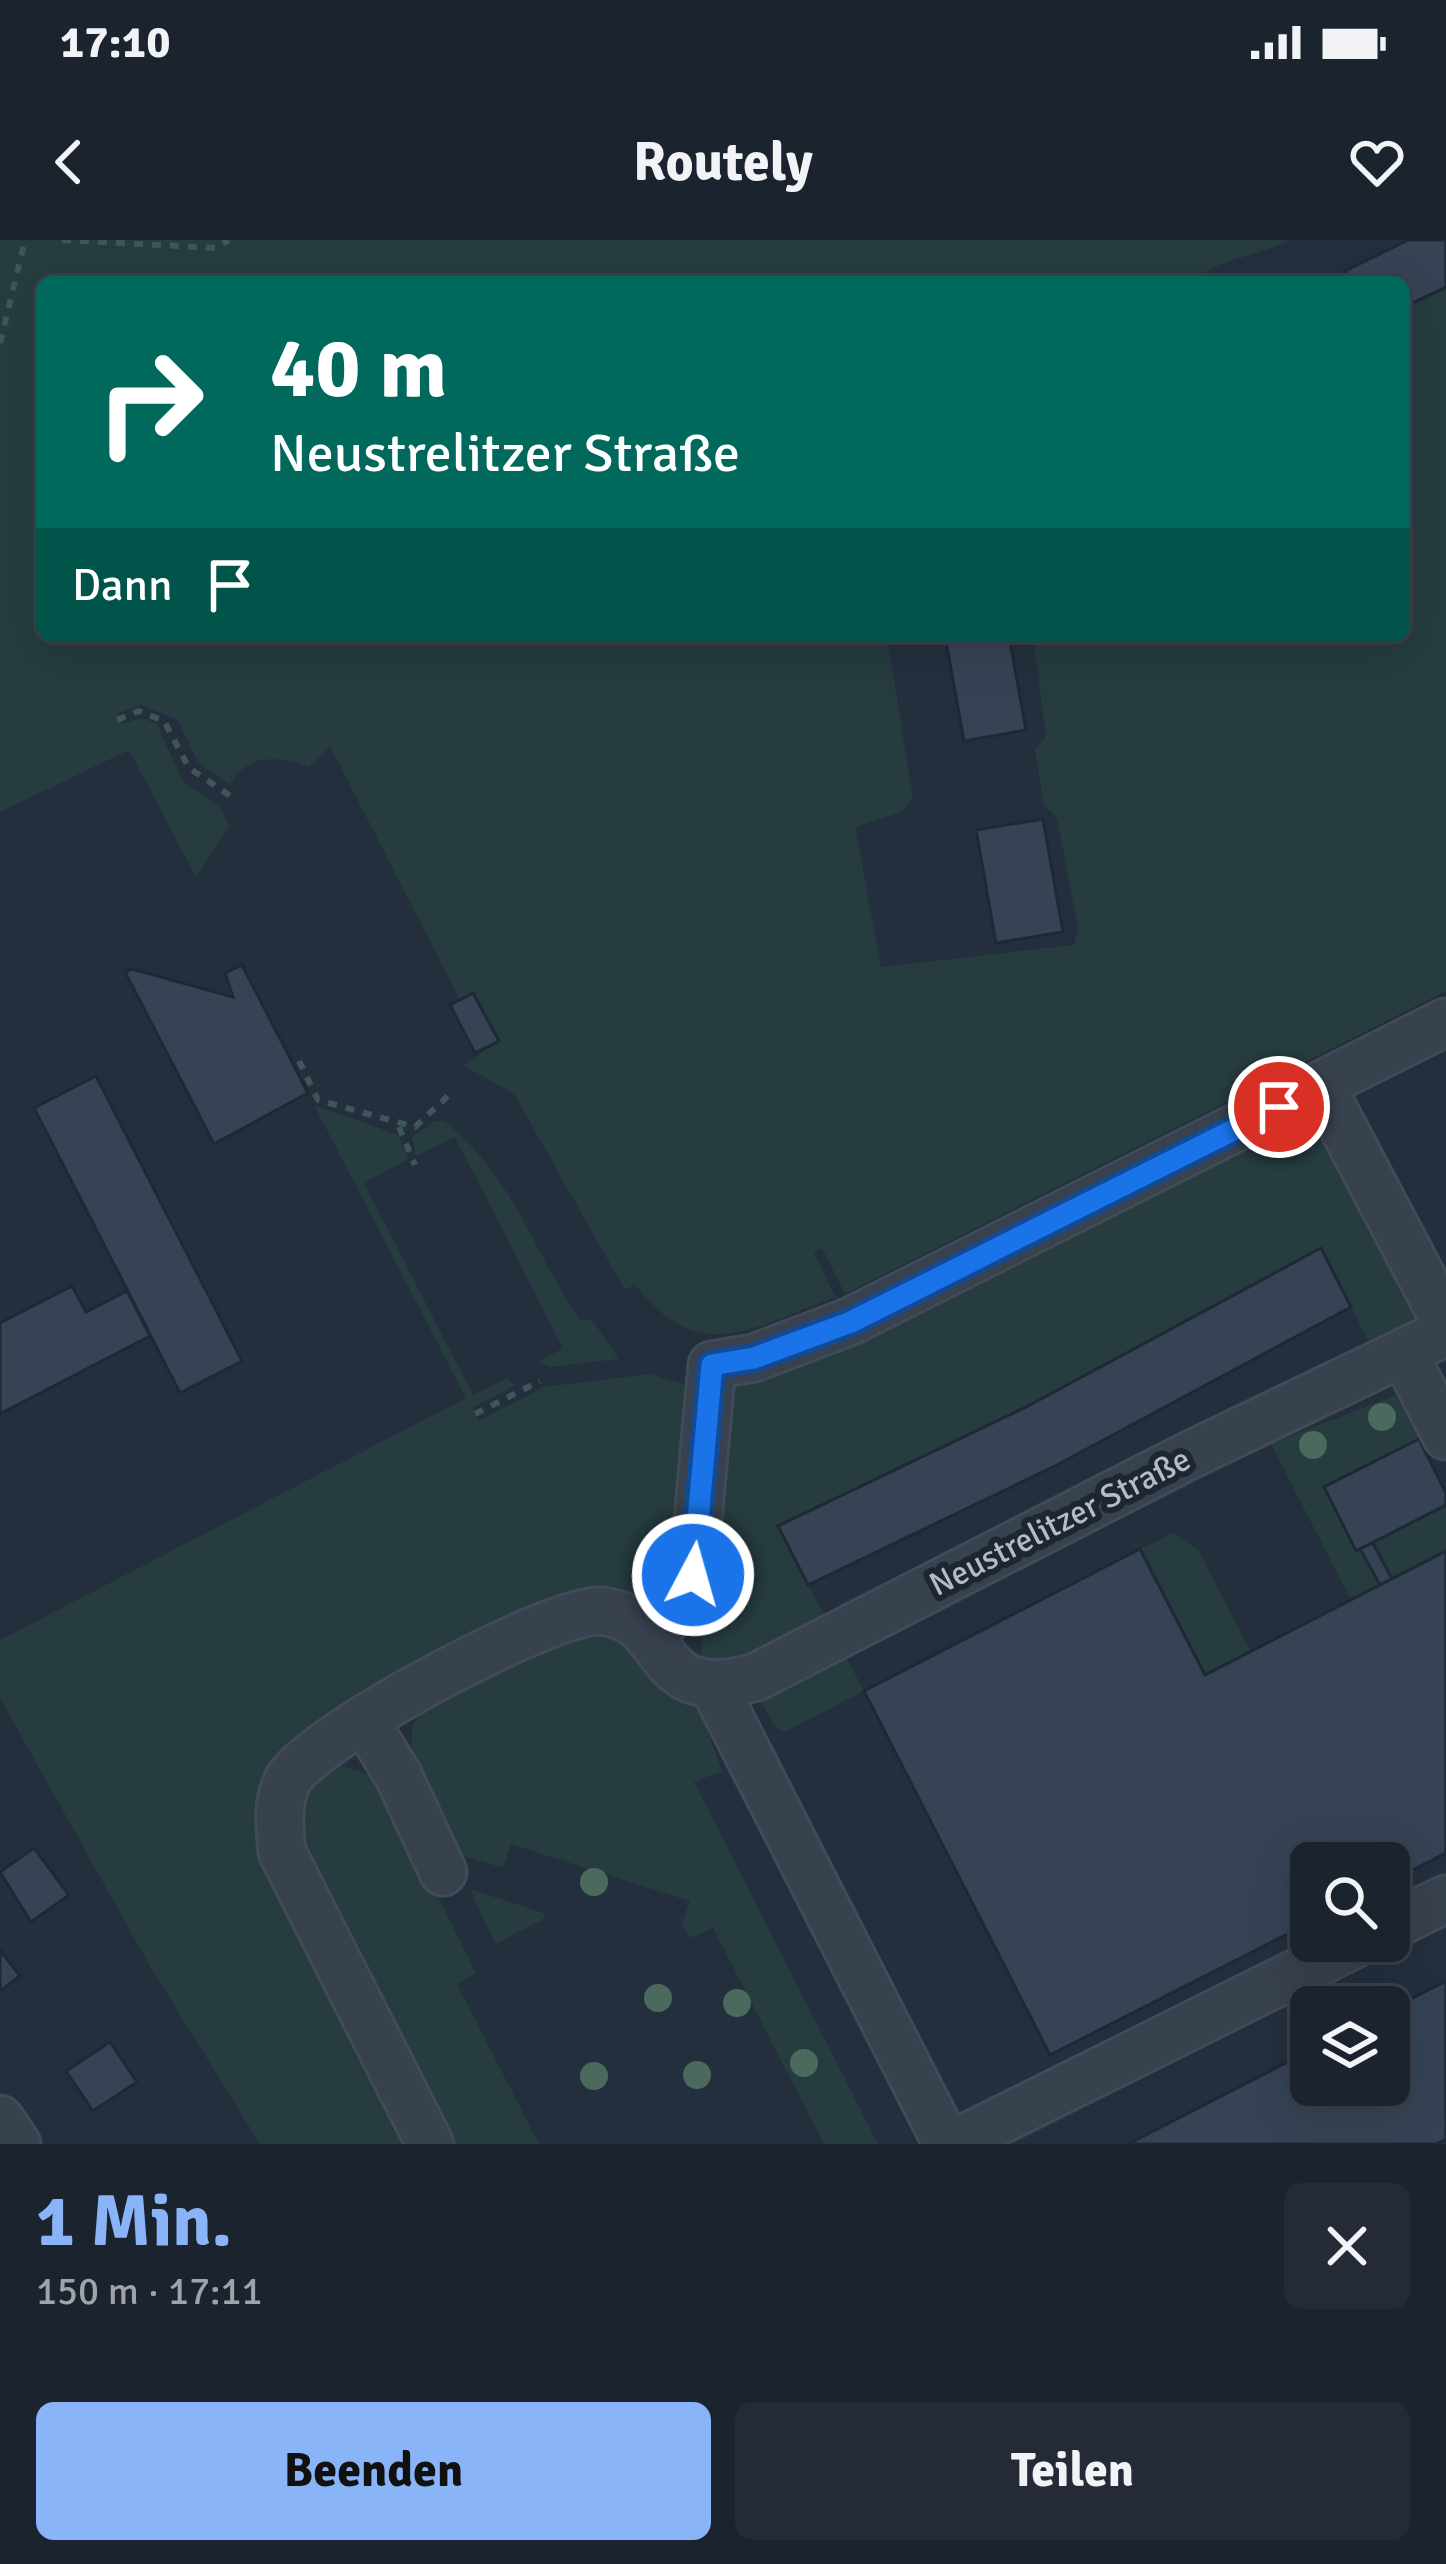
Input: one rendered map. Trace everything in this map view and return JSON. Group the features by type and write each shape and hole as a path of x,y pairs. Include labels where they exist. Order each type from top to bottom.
{"street":[{"path":"649,1637 679,1608 693,1575 712,1377 851,1322 1446,1022"},
{"name":"Neustrelitzer Straße","path":"715,1689 756,1677 1188,1456 1404,1354 1446,1327 1321,1086"},
{"path":"1404,1354 1446,1436"},
{"path":"430,2144 282,1852 278,1809 289,1777 314,1751 561,1617 603,1611 619,1615 649,1637 676,1673 715,1689 950,2144 1318,1962"},
{"path":"364,1720 398,1775 443,1872"},
{"path":"1410,1917 1446,1899"},
{"path":"0,2119 17,2144"}],"path":[{"path":"0,343 26,240"},
{"path":"62,240 216,248 229,240"},
{"path":"117,720 139,711 164,721 189,768 235,799"},
{"path":"299,1061 319,1100 399,1127 416,1127 452,1092"},
{"path":"399,1127 415,1165"},
{"path":"475,1414 540,1381"}],"green space":[{"path":"0,240 1291,240 1201,276 36,276 36,642 888,642 913,799 902,812 855,827 881,967 1074,945 1078,928 1057,818 1044,805 1035,750 1046,736 1034,642 1410,642 1410,304 1446,287 1446,991 845,1294 822,1248 814,1253 835,1297 778,1320 728,1334 704,1333 681,1326 658,1310 635,1284 625,1290 514,1094 464,1066 498,1040 474,993 460,1000 330,746 309,767 275,759 254,762 230,785 198,762 177,719 140,705 117,714 122,724 141,718 156,723 184,783 220,806 229,827 196,877 129,750 0,812"},
{"path":"314,1105 398,1135 408,1159 364,1183 473,1395 507,1378 516,1385 472,1408 478,1421 544,1387 650,1374 693,1387 674,1572 665,1597 648,1610 600,1591 556,1601 263,1786 418,2144 260,2144 151,1968 0,1698 0,1640 466,1398"},
{"path":"1313,1107 1428,1325 1375,1353 1320,1249 1028,1406 779,1526 828,1624 734,1663 700,1659 732,1386 806,1365 881,1330"},
{"path":"435,1121 445,1121 490,1168 580,1320 592,1320 619,1359 550,1367 540,1361 563,1348 455,1137 416,1156 412,1137"},
{"path":"1396,1395 1419,1439 1324,1487 1380,1585 1351,1600 1271,1444"},
{"path":"1446,1505 1446,1551 1392,1579 1373,1543"},
{"path":"1173,1533 1198,1550 1251,1652 1205,1675 1140,1549"},
{"path":"566,1629 610,1630 697,1702 722,1771 694,1782 878,2144 824,2144 713,1928 690,1938 682,1924 690,1901 511,1844 503,1868 461,1855 448,1844 412,1759 412,1727 421,1711"},
{"path":"842,1649 864,1691 784,1732 774,1726 759,1697"},
{"path":"340,1766 379,1777 476,1973 457,1984 539,2144 451,2144 297,1847 296,1800 323,1773"},
{"path":"470,1889 543,1913 546,1918 495,1944"}],"building":[{"path":"1408,240 1446,240 1446,287 1410,304 1410,276 1348,276 1345,271"},
{"path":"946,642 1010,642 1026,730 964,741"},
{"path":"1043,819 1063,932 996,943 976,830"},
{"path":"242,965 308,1093 214,1144 125,972 132,969 233,997 225,973"},
{"path":"473,993 499,1041 475,1053 450,1005"},
{"path":"96,1076 242,1361 180,1393 34,1108"},
{"path":"1321,1248 1351,1307 1057,1465 808,1585 778,1526 1028,1406"},
{"path":"72,1286 86,1312 127,1291 150,1336 0,1414 0,1323"},
{"path":"1419,1439 1446,1493 1446,1505 1356,1551 1324,1487"},
{"path":"1373,1543 1392,1579 1380,1585 1360,1549"},
{"path":"1140,1549 1205,1675 1446,1551 1446,1853 1410,1871 1410,1842 1290,1842 1290,1933 1050,2055 864,1691"},
{"path":"34,1848 69,1895 31,1922 0,1872"},
{"path":"0,1950 20,1976 0,1991"},
{"path":"1446,1981 1446,2139 1436,2144 1128,2144 1290,2061 1290,2106 1410,2106 1410,1999"},
{"path":"110,2042 137,2082 93,2111 66,2071"}],"route":[{"path":"693,1575 712,1365 754,1358 851,1322 1279,1107"}]}
